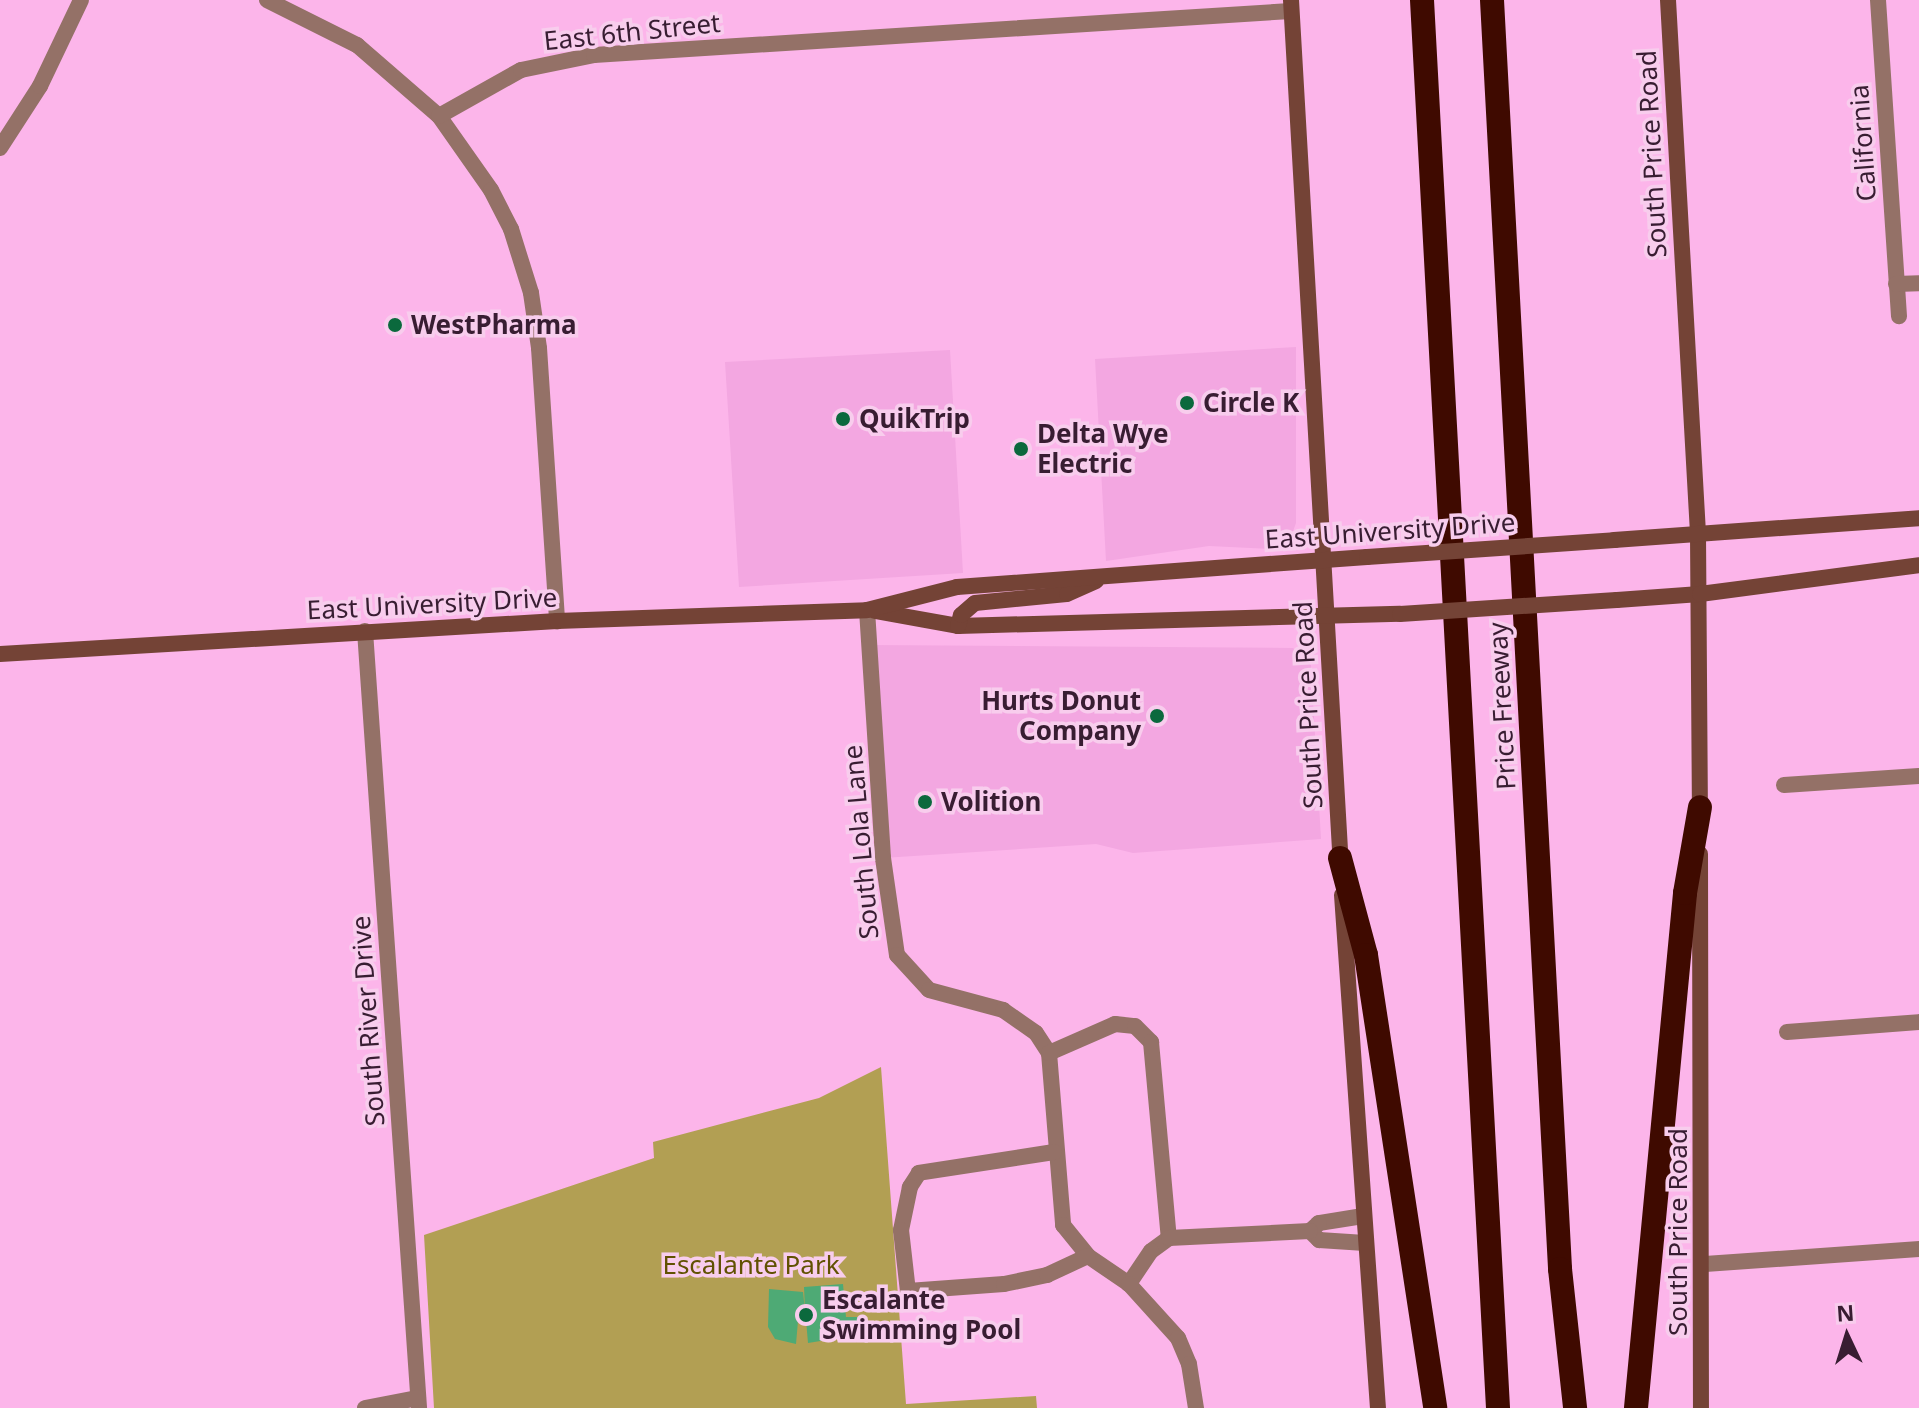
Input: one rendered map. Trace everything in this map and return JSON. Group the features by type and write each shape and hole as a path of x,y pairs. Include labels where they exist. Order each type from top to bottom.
{"highway":[{"name":"Price Freeway","path":"1422,0 1498,1408"},
{"name":"Price Freeway","path":"1492,0 1559,1253 1575,1408"},
{"path":"1636,1408 1685,893 1700,807"},
{"path":"1340,858 1366,955 1435,1408"}],"main road":[{"name":"South Price Road","path":"1668,0 1700,594 1705,1264 1701,1408"},
{"name":"South Price Road","path":"1291,5 1340,858 1378,1408"},
{"name":"East University Drive","path":"867,610 957,587 1919,518"},
{"name":"East University Drive","path":"0,654 557,621 867,610 958,626 1328,619 1700,594 1919,565"},
{"path":"958,626 961,615 975,603 1067,594 1109,575"}],"street":[{"path":"0,148 40,86 81,0"},
{"path":"267,0 357,45 439,116 491,190 519,248 531,293 557,621"},
{"name":"California","path":"1878,0 1899,316"},
{"name":"East 6th Street","path":"439,116 521,70 594,55 1291,5"},
{"path":"1896,284 1919,283"},
{"name":"South Lola Lane","path":"867,610 883,858 897,955 929,990 1021,1018 1049,1053"},
{"name":"South River Drive","path":"365,631 418,1403"},
{"path":"1784,785 1919,776"},
{"path":"1787,1032 1919,1022"},
{"path":"1169,1238 1155,1055 1145,1032 1115,1024 1049,1053 1054,1152 1063,1225 1088,1256 1129,1284 1178,1338 1189,1364 1196,1408"},
{"path":"1054,1152 919,1173 910,1187 901,1230 908,1291 1004,1284 1047,1275 1088,1256"},
{"path":"1129,1284 1151,1251 1169,1238 1310,1231 1319,1223 1363,1216"},
{"path":"1310,1231 1319,1240 1365,1243"},
{"path":"1705,1264 1919,1249"},
{"path":"365,1408 418,1403"}],"shaded area":[{"path":"1296,347 1296,523 1291,537 1271,549 1209,546 1106,561 1095,359"},
{"path":"950,350 963,573 739,587 725,362"},
{"path":"869,645 1293,648 1311,665 1321,839 1133,853 1096,844 883,858"},
{"name":"Escalante Swimming Pool","path":"843,1284 846,1317 863,1317 864,1334 808,1343 806,1320 798,1321 796,1344 775,1339 768,1327 769,1289 803,1292 805,1311 804,1287"}],"green space":[{"name":"Escalante Park","path":"881,1067 906,1404 1036,1396 1037,1408 434,1408 424,1235 654,1158 653,1142 819,1098"}],"place":[{"name":"WestPharma","path":"395,325"},
{"name":"Circle K","path":"1187,403"},
{"name":"QuikTrip","path":"843,419"},
{"name":"Delta Wye Electric","path":"1021,449"},
{"name":"Hurts Donut Company","path":"1157,716"},
{"name":"Volition","path":"925,802"},
{"name":"Escalante Swimming Pool","path":"806,1315"}]}
